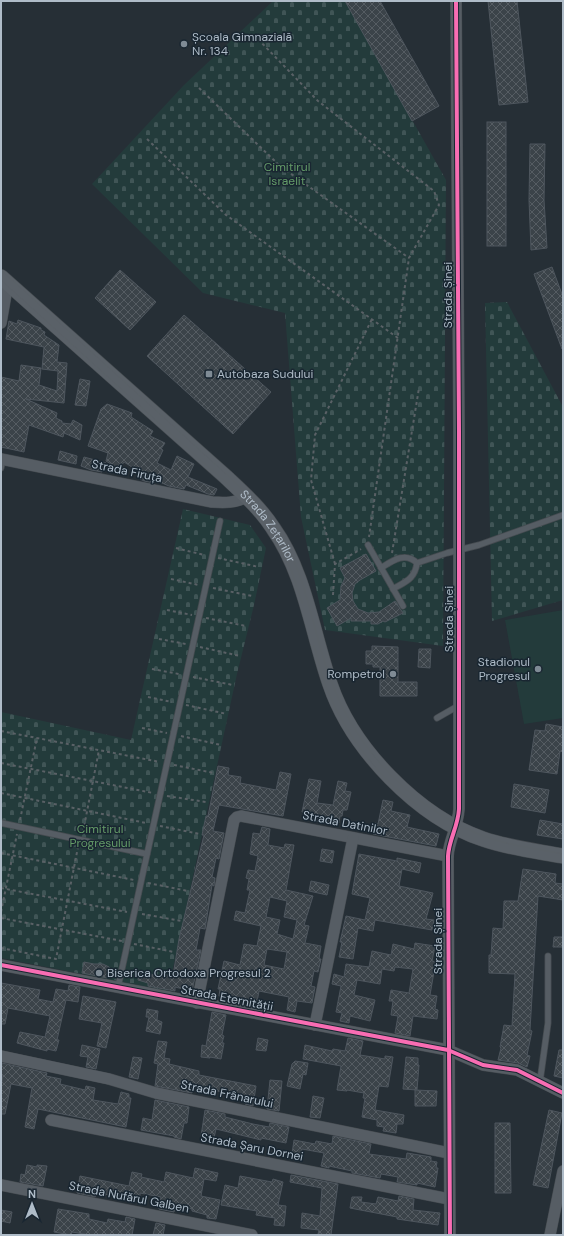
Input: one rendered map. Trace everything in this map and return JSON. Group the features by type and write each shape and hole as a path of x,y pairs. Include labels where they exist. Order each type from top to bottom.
{"main road":[{"name":"Strada Zețarilor","path":"5,280 247,497 274,528 292,561 300,582 330,686 339,706 351,726 381,768 414,800 432,813 457,827 482,839 563,856"}],"street":[{"name":"Strada Șinei","path":"450,1235 448,856 451,840 457,827 459,809 459,431 456,1"},
{"path":"1,323 5,280"},
{"name":"Strada Firuța","path":"2,462 212,502 235,502 247,497"},
{"name":"Strada Datinilor","path":"197,1003 234,820 237,817 241,816 448,856"},
{"path":"314,1025 353,838"},
{"name":"Strada Eternității","path":"1,965 448,1050 483,1064 517,1070 563,1093"},
{"name":"Strada Frânarului","path":"1,1056 109,1079 156,1092 449,1153"},
{"name":"Strada Șaru Dornei","path":"51,1120 449,1199"},
{"path":"550,1235 563,1171"},
{"name":"Strada Nufărul Galben","path":"1,1185 252,1235"}],"lane":[{"path":"417,564 479,545 563,515"},
{"path":"118,987 220,521"},
{"path":"368,545 403,606"},
{"path":"381,568 396,558 404,557 411,559 417,564"},
{"path":"393,589 410,579 415,574 417,564"},
{"path":"437,718 458,706"},
{"path":"1,823 147,854"},
{"path":"540,1081 548,1023 548,956"}],"path":[{"path":"254,35 318,101 434,191 438,206 409,258 368,545 336,564"},
{"path":"199,88 280,166 409,258"},
{"path":"147,139 226,215 398,338"},
{"path":"333,595 336,564 311,480 315,435 372,319"},
{"path":"390,562 419,388"},
{"path":"1,731 214,773"},
{"path":"1,948 56,960 99,750"},
{"path":"1,763 93,782 206,802"},
{"path":"1,793 87,812 200,834"},
{"path":"1,853 188,891"},
{"path":"1,888 182,921"},
{"path":"1,918 174,952"}],"green space":[{"name":"Cimitirul Israelit","path":"273,1 345,1 446,180 443,646 325,630 301,517 285,313 203,293 92,184 184,85"},
{"path":"507,302 563,407 563,600 492,621 485,303"},
{"name":"Cimitirul Progresului","path":"183,509 250,525 266,548 168,991 1,958 1,712 131,740"},
{"name":"Stadionul Progresul","path":"563,610 563,718 524,724 505,620"}],"building":[{"path":"345,1 380,1 439,106 412,121"},
{"path":"488,1 517,1 528,102 499,105"},
{"path":"487,122 506,122 506,246 487,246"},
{"path":"530,144 545,144 544,200 547,248 531,250 529,200"},
{"path":"552,267 563,297 562,349 534,274"},
{"path":"120,270 156,302 130,330 95,298"},
{"name":"Autobaza Sudului","path":"184,315 271,392 233,434 147,356"},
{"path":"18,320 41,328 41,330 45,332 44,335 59,345 57,362 67,363 64,403 26,399 57,413 56,418 62,421 62,423 71,424 73,420 82,425 80,440 64,433 63,437 29,425 24,452 1,447 1,377 19,381 21,365 41,368 39,385 57,391 58,371 42,369 44,347 6,339 9,321 17,324"},
{"path":"80,379 90,381 86,406 75,405"},
{"path":"107,404 132,413 131,417 153,431 150,436 165,443 161,449 163,450 157,463 171,470 177,456 194,464 188,477 217,489 214,495 186,485 184,489 169,486 155,480 154,483 144,481 140,479 143,474 124,462 119,469 106,461 108,453 88,446 101,409"},
{"path":"60,451 77,456 76,464 58,460"},
{"path":"84,457 106,463 102,472 81,466"},
{"path":"366,554 376,571 355,584 352,593 353,601 358,609 368,613 379,612 395,601 403,613 378,624 371,624 371,621 351,621 351,618 337,626 327,608 340,600 341,586 345,578 340,568"},
{"path":"372,646 398,647 398,682 417,682 417,696 380,696 380,667 373,667 373,664 366,664 366,651 372,651"},
{"path":"419,649 431,649 430,668 418,667"},
{"path":"546,724 563,727 563,752 560,751 557,774 529,770 535,730 545,731"},
{"path":"218,766 229,768 228,775 241,777 240,783 276,790 280,772 291,774 283,816 219,805 213,831 224,833 219,859 216,858 212,877 215,878 214,886 212,885 205,929 200,928 196,950 201,950 192,991 175,987 175,991 148,986 148,983 138,980 139,972 161,976 161,974 173,976 179,939 204,835 202,835 206,816 208,816"},
{"path":"309,779 321,781 317,803 333,805 338,781 347,783 345,791 351,792 347,810 343,810 339,823 336,825 315,821 316,815 302,812"},
{"path":"514,784 549,790 545,813 511,807"},
{"path":"383,800 393,802 391,811 410,815 407,827 439,834 436,846 373,834 375,823 378,824"},
{"path":"540,820 563,824 563,839 537,835"},
{"path":"262,827 270,829 268,845 284,848 285,844 294,845 286,890 313,896 304,925 309,926 305,943 321,946 319,959 321,959 318,972 314,971 311,986 315,987 312,1003 297,1001 295,1012 287,1010 289,997 259,991 257,1002 219,996 220,989 218,989 224,961 240,965 244,944 257,946 261,926 234,920 236,911 245,913 250,890 247,890 249,879 246,878 248,870 255,871 258,856 250,854 253,833 260,834","holes":["270,897 287,901 284,917 297,920 293,939 277,934 280,920 266,917","267,949 287,952 284,969 264,965"]},
{"path":"322,849 334,851 332,863 320,861"},
{"path":"359,854 397,861 397,858 421,863 419,873 402,869 399,886 433,893 426,919 434,920 432,930 375,920 373,931 358,928 353,959 339,957 342,942 340,942 346,916 365,920 370,898 352,894"},
{"path":"523,869 556,874 555,883 563,884 563,900 538,896 530,1030 532,1031 527,1055 530,1056 527,1067 518,1063 498,1060 504,1025 512,1026 515,974 489,973 489,955 491,955 493,928 503,929 504,901 518,901"},
{"path":"311,881 329,885 327,895 309,891"},
{"path":"554,937 563,937 563,947 553,947"},
{"path":"415,943 435,946 432,961 440,963 438,973 434,972 430,995 437,996 435,1009 438,1010 437,1019 413,1016 410,1036 395,1033 398,1016 391,1015 393,1001 389,1001 391,990 409,993 413,969 395,967 394,971 382,969 380,984 357,980 354,995 375,1000 370,1021 350,1016 349,1023 340,1021 342,1013 336,1012 341,986 332,984 334,974 344,977 346,964 369,967 372,951 391,955 393,944 414,949"},
{"path":"84,962 103,964 109,967 112,971 111,975 107,978 82,973"},
{"path":"1,983 40,990 38,999 53,1002 56,989 68,991 69,985 80,987 78,1002 66,1000 56,1051 47,1049 47,1051 17,1043 20,1032 45,1037 50,1016 8,1008 5,1024 1,1024"},
{"path":"83,996 116,1002 106,1048 97,1046 102,1023 79,1019"},
{"path":"147,1009 158,1011 157,1020 162,1022 160,1034 146,1031 149,1017 146,1017"},
{"path":"212,1012 226,1015 222,1035 224,1036 222,1043 224,1043 221,1059 201,1057 202,1045 206,1046"},
{"path":"258,1038 268,1040 266,1051 256,1050"},
{"path":"348,1038 363,1041 360,1055 385,1059 385,1056 393,1057 388,1087 379,1086 375,1110 404,1115 403,1124 397,1124 396,1133 383,1131 384,1127 377,1126 377,1120 362,1117 365,1098 363,1098 364,1093 337,1090 341,1066 303,1059 305,1045 332,1051 333,1049 345,1051"},
{"path":"158,1041 167,1042 164,1058 170,1059 169,1064 199,1071 199,1075 256,1086 253,1106 245,1104 246,1098 197,1086 197,1088 193,1088 192,1093 155,1086 158,1064 154,1063"},
{"path":"82,1045 100,1049 96,1069 86,1067 88,1057 80,1056"},
{"path":"559,1050 563,1050 563,1078 554,1076"},
{"path":"133,1057 142,1058 138,1079 129,1077"},
{"path":"406,1057 418,1058 419,1065 417,1090 403,1089"},
{"path":"295,1061 308,1063 306,1075 303,1074 300,1089 287,1086 292,1064"},
{"path":"2,1063 47,1073 46,1076 61,1079 60,1084 85,1090 86,1086 95,1088 93,1100 118,1104 121,1092 129,1094 129,1098 131,1098 126,1127 38,1109 34,1129 25,1127 32,1088 11,1084 5,1114 1,1114 1,1087 3,1075 1,1075"},
{"path":"270,1080 282,1081 279,1111 267,1109"},
{"path":"415,1090 437,1091 436,1106 415,1106"},
{"path":"313,1096 324,1098 320,1118 310,1117"},
{"path":"155,1100 189,1107 187,1123 184,1123 181,1139 174,1136 141,1130 143,1118 152,1120"},
{"path":"205,1110 225,1114 225,1117 253,1124 269,1127 270,1123 289,1127 286,1143 261,1138 261,1140 216,1129 214,1138 201,1136"},
{"path":"549,1110 562,1113 548,1188 533,1185"},
{"path":"495,1123 510,1123 511,1193 495,1193"},
{"path":"333,1136 371,1144 369,1154 406,1159 407,1153 431,1157 431,1161 437,1162 436,1168 438,1168 435,1187 417,1183 417,1185 397,1182 398,1177 381,1174 380,1178 352,1173 352,1171 329,1166 329,1168 321,1166 324,1153 302,1149 301,1156 292,1154 294,1140 315,1144 316,1141 332,1144"},
{"path":"27,1165 37,1167 37,1165 47,1166 43,1186 20,1182 21,1174 25,1175"},
{"path":"195,1168 218,1173 216,1181 204,1179 201,1196 220,1200 216,1219 207,1218 207,1215 176,1205 174,1212 159,1209 161,1197 140,1193 140,1196 138,1195 137,1197 127,1195 126,1199 105,1194 105,1196 96,1195 95,1197 77,1193 80,1176 129,1186 132,1172 142,1174 141,1177 164,1182 166,1172 193,1178"},
{"path":"291,1175 338,1184 331,1235 318,1234 319,1230 301,1228 302,1213 320,1216 322,1188 290,1182"},
{"path":"240,1176 272,1182 273,1179 283,1182 278,1205 286,1206 284,1226 274,1225 275,1218 256,1215 257,1211 221,1205 225,1185 238,1188"},
{"path":"399,1196 414,1199 413,1210 440,1213 438,1225 397,1219 397,1217 350,1208 352,1197 362,1197 361,1202 376,1204 378,1197 398,1201"},
{"path":"58,1209 89,1214 89,1219 107,1223 108,1219 125,1222 126,1217 135,1219 132,1235 90,1235 72,1232 71,1235 54,1232"},
{"path":"1,1210 12,1212 10,1223 1,1221"},
{"path":"156,1223 165,1225 163,1235 153,1235"}],"tram line":[{"path":"1,270 226,474 269,518 285,542 294,560 307,598 329,675 339,699 351,722 380,764 417,799 461,826 478,834 507,843 563,854"},
{"path":"1,280 221,478 250,506 266,526 280,548 292,572 302,603"},
{"path":"314,646 326,687 342,721 352,737 388,781 417,805"}],"cycle path":[{"path":"450,1235 448,856 459,809 459,431 456,1"},
{"path":"1,965 448,1050 483,1065 517,1070 563,1093"}],"place":[{"name":"Școala Gimnazială Nr. 134","path":"184,44"},
{"name":"Autobaza Sudului","path":"209,374"},
{"name":"Stadionul Progresul","path":"538,669"},
{"name":"Rompetrol","path":"393,674"},
{"name":"Biserica Ortodoxa Progresul 2","path":"99,973"}]}
